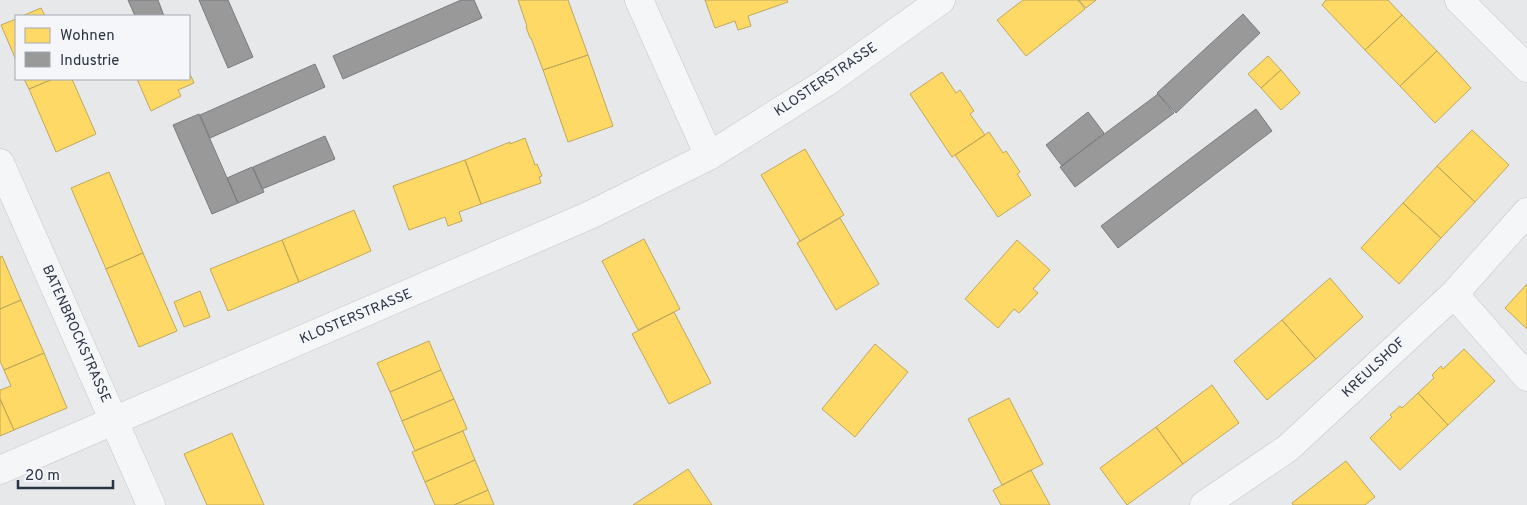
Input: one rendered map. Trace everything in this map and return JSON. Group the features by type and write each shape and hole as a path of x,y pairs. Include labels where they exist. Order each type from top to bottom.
{"street":[{"path":"639,0 709,156"},
{"name":"KLOSTERSTRASSE","path":"0,470 590,215 709,156 825,83 941,0"},
{"path":"1458,0 1527,68"},
{"name":"BATENBROCKSTRASSE","path":"0,163 151,505"},
{"name":"KREULSHOF","path":"1204,505 1288,448 1454,294 1527,212"},
{"path":"1454,294 1527,377"}],"building: Wohnen":[{"path":"518,0 568,0 588,55 543,70 526,27"},
{"path":"705,0 787,0 788,2 748,16 751,26 738,30 735,21 715,28"},
{"path":"1023,0 1078,0 1085,9 1026,56 997,20"},
{"path":"1079,0 1096,0 1086,8"},
{"path":"1326,0 1388,0 1402,15 1365,50 1322,5"},
{"path":"41,8 44,15 24,15"},
{"path":"1402,15 1437,51 1400,86 1365,50"},
{"path":"15,19 15,58 1,25"},
{"path":"1437,51 1471,88 1435,123 1400,86"},
{"path":"588,55 613,126 568,142 543,70"},
{"path":"1268,56 1281,70 1261,88 1248,74"},
{"path":"1281,70 1300,93 1281,110 1261,88"},
{"path":"942,72 956,93 960,90 974,111 970,114 985,135 952,157 910,94"},
{"path":"190,74 194,83 178,90 181,96 151,111 137,80 190,80"},
{"path":"24,80 51,80 29,89"},
{"path":"51,80 72,80 96,134 56,152 29,89"},
{"path":"1472,130 1509,165 1475,202 1437,166"},
{"path":"989,132 1003,153 1006,151 1020,172 1017,174 1031,195 998,217 955,155"},
{"path":"525,138 535,165 537,164 542,176 539,177 541,183 481,204 465,160"},
{"path":"805,149 844,215 800,241 761,175"},
{"path":"465,160 481,204 459,212 462,221 448,226 445,217 409,230 393,186"},
{"path":"1437,166 1475,202 1441,238 1403,203"},
{"path":"109,172 143,253 106,269 71,188"},
{"path":"1403,203 1441,238 1399,284 1361,248"},
{"path":"354,210 371,251 299,282 282,240"},
{"path":"840,218 879,284 836,310 797,243"},
{"path":"644,239 680,309 638,330 602,261"},
{"path":"282,240 299,282 228,311 210,269"},
{"path":"1017,240 1050,270 1033,289 1038,293 1019,313 1014,309 998,328 965,299"},
{"path":"143,253 177,331 139,347 106,269"},
{"path":"2,256 21,300 0,309 0,257"},
{"path":"1330,278 1363,317 1316,359 1282,320"},
{"path":"1527,284 1527,329 1505,308"},
{"path":"200,291 210,317 184,327 174,302"},
{"path":"21,300 44,353 4,370 0,361 0,309"},
{"path":"674,312 711,383 669,404 632,334"},
{"path":"1282,320 1316,359 1267,400 1234,361"},
{"path":"429,341 441,370 390,392 377,363"},
{"path":"875,344 908,372 855,437 822,409"},
{"path":"1464,349 1495,381 1448,425 1418,393 1434,378 1432,375 1441,366 1443,369"},
{"path":"44,353 67,408 14,430 0,399 0,390 11,386 4,370"},
{"path":"441,370 454,399 402,421 390,392"},
{"path":"1212,385 1239,423 1183,464 1156,427"},
{"path":"1418,393 1448,425 1400,470 1370,438 1392,417 1390,415 1400,406 1402,408"},
{"path":"1009,398 1043,464 1002,485 968,419"},
{"path":"0,399 14,430 0,436"},
{"path":"454,399 467,429 415,451 402,421"},
{"path":"1156,427 1183,464 1127,505 1100,468"},
{"path":"463,431 475,460 425,482 412,452"},
{"path":"232,433 264,505 207,505 184,454"},
{"path":"475,460 488,490 454,505 435,505 425,482"},
{"path":"1346,461 1375,497 1365,505 1293,505 1292,503"},
{"path":"688,469 712,505 633,505"},
{"path":"1031,470 1050,505 1001,505 993,490"},
{"path":"488,490 494,505 454,505"}],"building: Industrie":[{"path":"128,0 158,0 164,15 135,15"},
{"path":"199,0 228,0 253,57 228,68"},
{"path":"461,0 474,0 482,18 343,79 333,56"},
{"path":"1243,14 1260,33 1176,113 1157,93"},
{"path":"315,64 325,87 210,138 200,115"},
{"path":"1158,94 1174,113 1075,187 1060,167"},
{"path":"1256,109 1272,131 1118,248 1101,226"},
{"path":"1088,112 1104,133 1062,166 1046,145"},
{"path":"199,114 238,203 212,214 173,125"},
{"path":"325,136 335,159 262,189 253,167"},
{"path":"252,167 264,192 238,203 227,178"}]}
